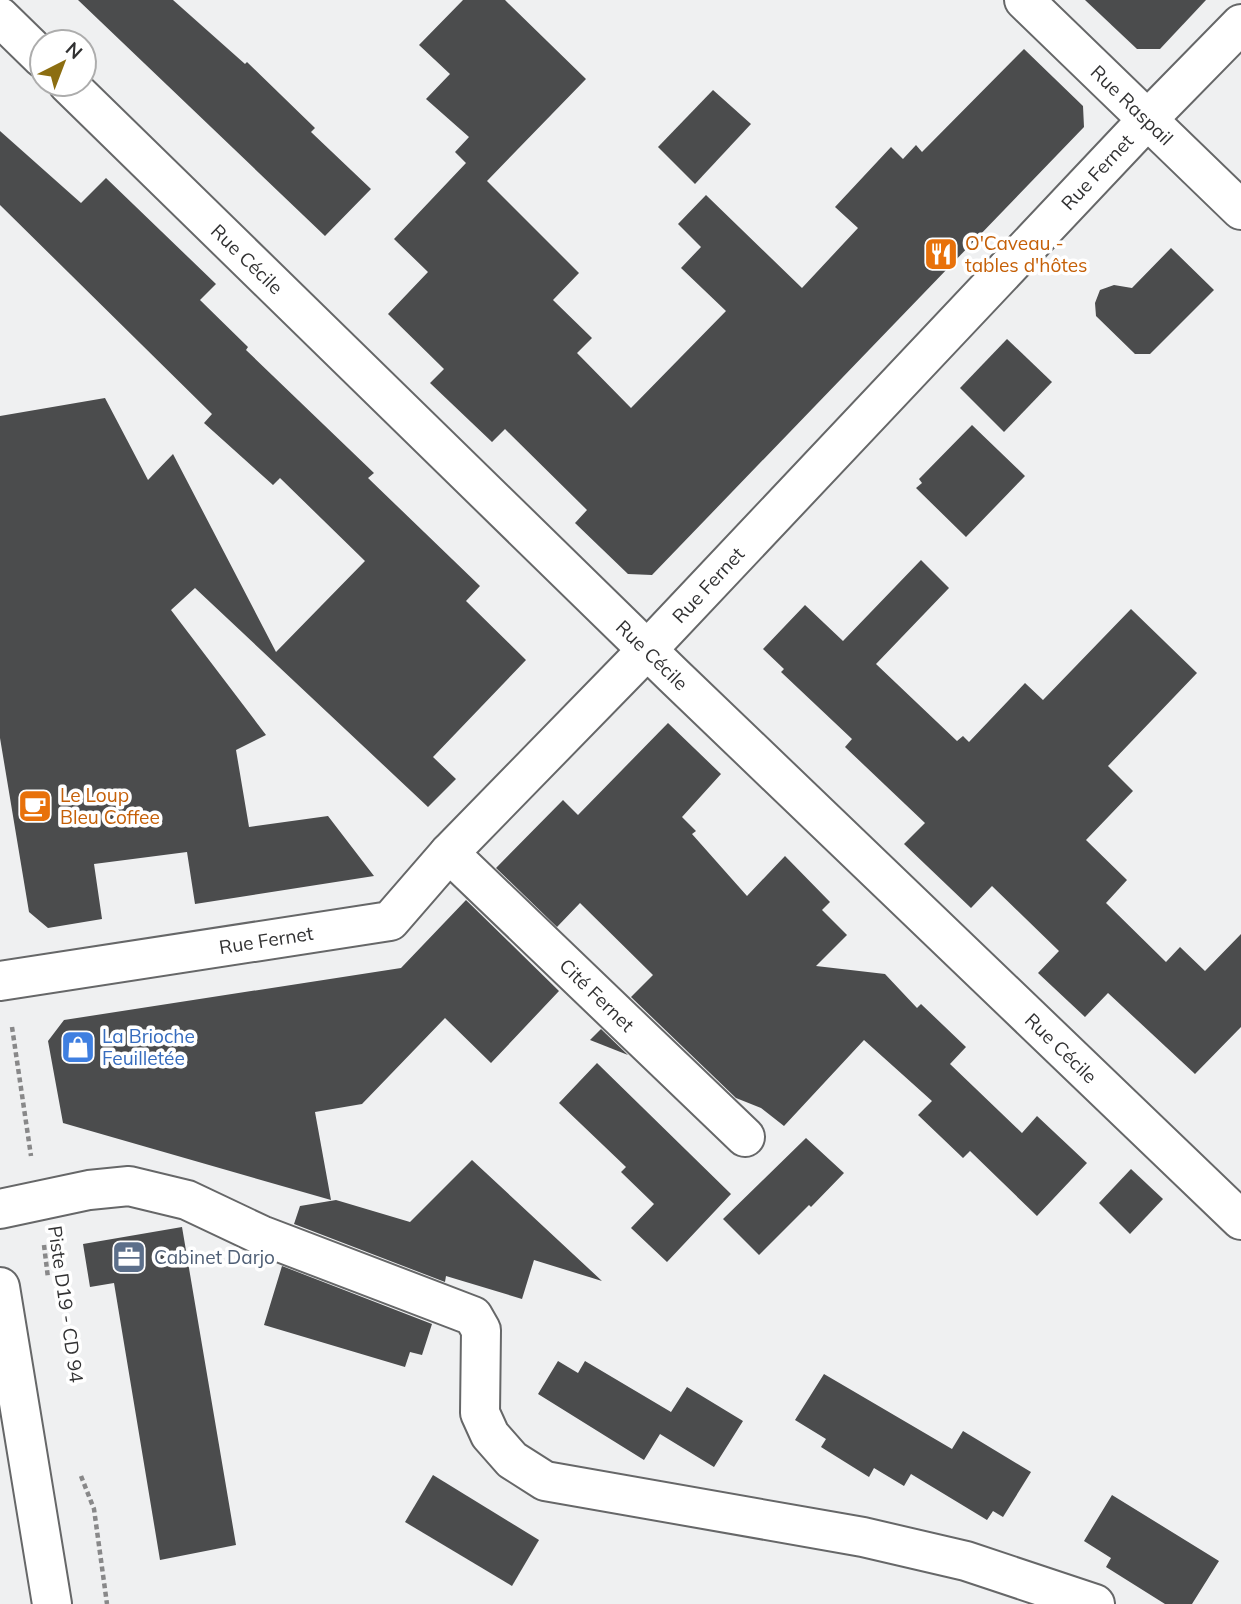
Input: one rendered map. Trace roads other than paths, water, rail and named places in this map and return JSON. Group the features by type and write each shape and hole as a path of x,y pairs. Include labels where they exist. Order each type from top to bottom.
{"street":[{"name":"Rue Raspail","path":"1024,0 1241,210"},
{"path":"0,17 28,44"},
{"name":"Rue Fernet","path":"0,981 390,921 449,853 647,650 1147,120 1241,24"},
{"name":"Rue Cécile","path":"82,98 647,650 1241,1220"},
{"name":"Cité Fernet","path":"449,853 746,1137"},
{"path":"0,1209 89,1190 129,1186 187,1200 261,1235 473,1316 481,1330 480,1413 490,1435 512,1460 545,1481 863,1537 966,1561 1095,1604"},
{"path":"2,1309 52,1604"}],"place":[{"name":"O'Caveau - tables d'hôtes","path":"941,254"},
{"name":"Le Loup Bleu Coffee","path":"35,806"},
{"name":"La Brioche Feuilletée","path":"78,1047"},
{"name":"Cabinet Darjo","path":"129,1257"}]}
